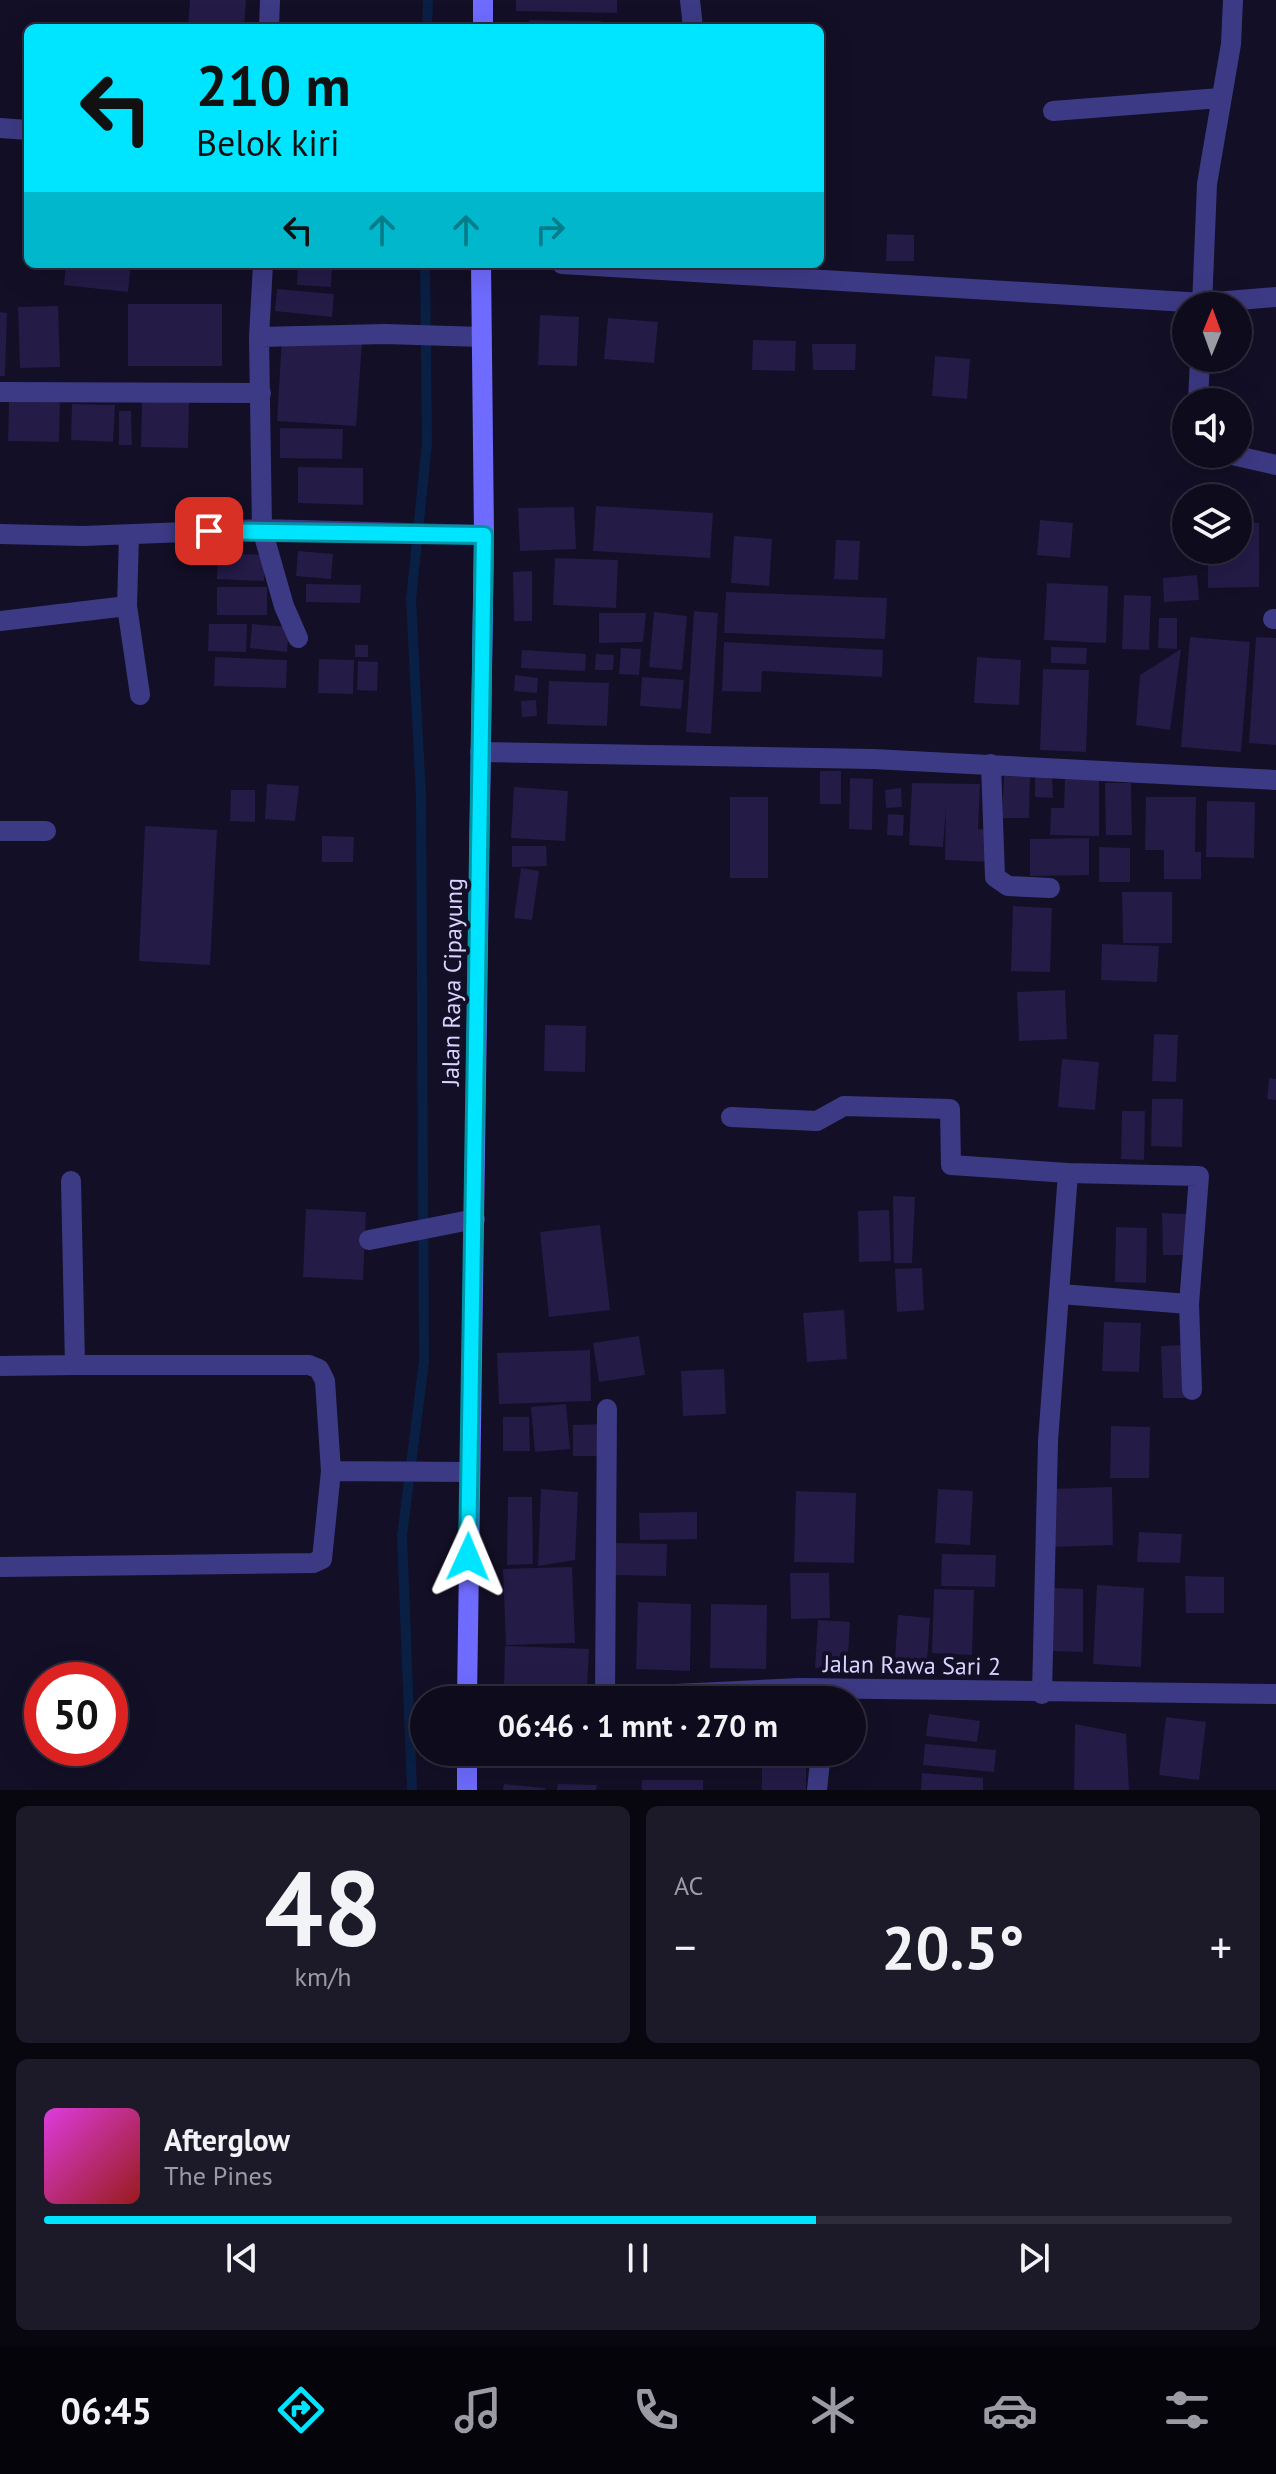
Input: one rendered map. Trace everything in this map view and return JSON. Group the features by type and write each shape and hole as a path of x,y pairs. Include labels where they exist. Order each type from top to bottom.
{"main road":[{"path":"483,0 483,24"},
{"name":"Jalan Raya Cipayung","path":"467,1686 484,535 481,268"},
{"path":"467,1766 467,1790"}],"street":[{"path":"269,24 270,0"},
{"path":"690,0 693,24"},
{"path":"1202,292 1207,184 1231,44 1233,0"},
{"path":"1053,111 1220,98"},
{"path":"0,128 24,130"},
{"path":"263,268 259,337 262,529 284,606 298,638"},
{"path":"696,268 1172,302"},
{"path":"1252,299 1276,297"},
{"path":"259,337 385,334 482,337"},
{"path":"0,392 261,393"},
{"path":"1252,460 1276,465"},
{"path":"0,534 129,535 262,529 484,535"},
{"path":"129,535 127,606 140,695"},
{"path":"0,621 127,606"},
{"path":"480,752 991,764 1276,780"},
{"path":"991,764 995,877 1008,886 1050,888"},
{"path":"0,831 46,831"},
{"path":"731,1117 817,1121 844,1106 950,1109 951,1165 1068,1173 1199,1176 1189,1304 1192,1390"},
{"path":"1042,1694 1048,1441 1068,1173"},
{"path":"71,1181 75,1365"},
{"path":"369,1240 475,1219"},
{"path":"1060,1294 1189,1304"},
{"path":"0,1366 309,1365 319,1369 325,1381 331,1471 322,1559 313,1563 0,1567"},
{"path":"605,1686 607,1409"},
{"path":"331,1471 469,1472"},
{"name":"Jalan Rawa Sari 2","path":"866,1695 1276,1694"},
{"path":"817,1790 820,1766"}],"building":[{"path":"190,0 246,0 244,24 188,24"},
{"path":"516,0 617,0 617,13 516,11"},
{"path":"529,20 601,21 601,24 529,24"},
{"path":"887,234 914,235 914,261 886,261"},
{"path":"66,268 131,268 128,292 64,285"},
{"path":"298,268 332,268 331,287 297,285"},
{"path":"277,289 334,294 332,317 275,311"},
{"path":"128,304 222,304 222,366 128,366"},
{"path":"58,306 60,367 20,368 18,307"},
{"path":"0,312 7,313 5,376 0,376"},
{"path":"540,315 579,317 577,366 538,365"},
{"path":"608,318 658,322 654,363 604,359"},
{"path":"282,338 362,343 356,426 277,421"},
{"path":"753,340 796,341 795,371 752,370"},
{"path":"812,344 856,344 855,370 813,370"},
{"path":"935,356 970,359 967,399 932,396"},
{"path":"9,401 60,402 59,442 8,441"},
{"path":"142,401 189,402 188,448 141,447"},
{"path":"72,404 115,405 113,442 71,440"},
{"path":"119,411 131,411 132,445 119,445"},
{"path":"280,428 343,429 342,459 280,458"},
{"path":"298,467 363,468 363,505 298,503"},
{"path":"596,506 713,513 710,558 593,551"},
{"path":"574,507 576,549 520,551 518,508"},
{"path":"1040,520 1073,523 1070,558 1037,555"},
{"path":"1252,523 1259,523 1259,587 1208,588 1208,564 1252,564"},
{"path":"734,536 772,539 769,586 731,583"},
{"path":"836,540 860,541 858,580 834,579"},
{"path":"298,551 333,554 331,579 296,576"},
{"path":"218,553 265,555 264,581 217,579"},
{"path":"555,558 618,560 616,608 553,605"},
{"path":"532,571 532,621 514,621 513,572"},
{"path":"1197,575 1199,600 1164,602 1163,578"},
{"path":"1047,583 1108,586 1106,643 1044,640"},
{"path":"306,584 361,585 360,603 306,602"},
{"path":"217,587 267,587 267,615 217,615"},
{"path":"726,592 887,598 885,639 724,633"},
{"path":"1124,595 1151,596 1149,650 1122,649"},
{"path":"694,611 718,613 711,734 686,732"},
{"path":"654,612 687,616 682,670 649,667"},
{"path":"599,613 646,613 643,642 599,643"},
{"path":"1159,618 1177,618 1177,649 1158,648"},
{"path":"209,624 247,624 246,652 208,651"},
{"path":"252,624 289,627 287,652 250,648"},
{"path":"1190,637 1250,642 1241,752 1181,747"},
{"path":"1256,637 1276,638 1276,745 1249,743"},
{"path":"724,642 883,650 882,677 762,671 761,692 722,691"},
{"path":"355,645 368,645 368,657 355,657"},
{"path":"1051,647 1087,648 1086,664 1051,663"},
{"path":"621,648 641,649 639,675 619,674"},
{"path":"1181,649 1170,730 1136,725 1140,675"},
{"path":"522,650 586,654 585,671 521,668"},
{"path":"596,654 614,655 613,670 595,670"},
{"path":"215,657 287,660 286,688 214,686"},
{"path":"977,657 1021,660 1019,705 974,703"},
{"path":"319,659 354,660 353,694 318,693"},
{"path":"358,661 378,662 377,691 357,690"},
{"path":"1043,669 1089,670 1086,752 1040,750"},
{"path":"515,675 538,678 537,693 514,691"},
{"path":"642,677 684,680 681,709 640,706"},
{"path":"549,681 609,683 607,726 547,724"},
{"path":"536,700 537,716 522,717 521,701"},
{"path":"820,771 841,771 841,804 820,804"},
{"path":"1052,774 1053,798 1035,797 1035,775"},
{"path":"1004,776 1030,777 1029,818 1002,818"},
{"path":"1065,776 1099,776 1099,836 1050,835 1051,808 1064,808"},
{"path":"850,778 873,779 872,830 849,829"},
{"path":"912,783 980,784 978,829 992,830 991,862 945,860 946,808 943,847 909,845"},
{"path":"1105,783 1131,783 1132,835 1106,835"},
{"path":"267,784 299,786 295,821 265,819"},
{"path":"514,787 568,791 565,841 511,838"},
{"path":"901,788 902,807 886,808 885,790"},
{"path":"231,790 255,790 255,822 230,821"},
{"path":"730,797 768,797 768,878 730,878"},
{"path":"1146,797 1196,797 1195,852 1201,852 1201,879 1164,879 1164,850 1145,850"},
{"path":"1207,801 1255,802 1254,858 1206,857"},
{"path":"888,814 904,815 903,836 887,835"},
{"path":"145,826 217,830 210,965 139,961"},
{"path":"322,836 354,837 353,862 322,862"},
{"path":"1089,838 1089,875 1030,876 1030,839"},
{"path":"512,846 546,846 547,866 512,867"},
{"path":"1099,847 1130,848 1130,882 1099,882"},
{"path":"521,868 539,871 532,920 514,918"},
{"path":"1122,892 1172,892 1172,943 1123,943"},
{"path":"1013,906 1052,908 1050,972 1011,971"},
{"path":"1102,944 1159,946 1157,982 1101,980"},
{"path":"1065,990 1067,1039 1019,1041 1017,992"},
{"path":"545,1025 586,1026 585,1072 544,1071"},
{"path":"1154,1034 1178,1035 1176,1082 1152,1081"},
{"path":"1062,1059 1099,1062 1095,1110 1058,1107"},
{"path":"1269,1078 1276,1079 1276,1100 1267,1099"},
{"path":"1152,1099 1183,1099 1182,1147 1151,1146"},
{"path":"1122,1111 1145,1111 1144,1160 1121,1159"},
{"path":"893,1196 915,1197 912,1263 894,1263"},
{"path":"306,1209 366,1212 363,1280 303,1277"},
{"path":"889,1210 891,1261 859,1262 858,1211"},
{"path":"1162,1213 1186,1214 1187,1255 1163,1255"},
{"path":"600,1225 610,1310 549,1317 540,1232"},
{"path":"1116,1227 1147,1228 1146,1283 1115,1282"},
{"path":"922,1268 924,1310 897,1312 895,1269"},
{"path":"844,1310 847,1359 807,1362 803,1313"},
{"path":"1104,1322 1141,1323 1139,1372 1102,1371"},
{"path":"639,1336 645,1375 599,1382 593,1343"},
{"path":"1183,1345 1185,1398 1163,1398 1161,1346"},
{"path":"590,1350 591,1401 499,1404 497,1353"},
{"path":"724,1369 726,1414 683,1416 681,1371"},
{"path":"566,1404 570,1449 535,1452 531,1407"},
{"path":"503,1417 529,1417 530,1451 503,1451"},
{"path":"603,1424 603,1456 573,1456 573,1425"},
{"path":"1111,1426 1150,1427 1149,1478 1110,1478"},
{"path":"1112,1487 1113,1545 1053,1547 1052,1489"},
{"path":"541,1489 578,1492 575,1560 538,1566"},
{"path":"938,1489 973,1491 970,1545 935,1543"},
{"path":"796,1491 856,1493 854,1563 794,1562"},
{"path":"508,1497 532,1497 533,1564 507,1565"},
{"path":"697,1512 697,1539 640,1540 639,1513"},
{"path":"1139,1532 1182,1534 1180,1563 1137,1562"},
{"path":"615,1543 667,1544 666,1576 615,1575"},
{"path":"942,1554 996,1555 995,1587 941,1586"},
{"path":"572,1567 575,1643 506,1645 503,1569"},
{"path":"790,1573 829,1573 830,1618 791,1619"},
{"path":"1185,1576 1224,1577 1224,1613 1186,1613"},
{"path":"1097,1585 1144,1588 1141,1667 1093,1664"},
{"path":"1052,1588 1083,1589 1083,1652 1052,1651"},
{"path":"934,1589 974,1590 972,1655 932,1653"},
{"path":"638,1602 691,1604 690,1671 636,1669"},
{"path":"711,1604 767,1605 766,1669 710,1668"},
{"path":"898,1615 930,1618 926,1674 894,1672"},
{"path":"818,1620 850,1622 847,1670 815,1668"},
{"path":"505,1646 589,1649 587,1686 504,1686"},
{"path":"929,1714 980,1721 977,1742 926,1736"},
{"path":"1166,1717 1206,1722 1199,1780 1159,1775"},
{"path":"1075,1724 1126,1734 1129,1790 1074,1790"},
{"path":"925,1744 996,1750 994,1772 923,1765"},
{"path":"762,1766 806,1766 806,1790 762,1790"},
{"path":"922,1773 983,1778 983,1790 921,1790"},
{"path":"642,1780 703,1780 703,1790 642,1790"},
{"path":"504,1784 545,1788 545,1790 503,1790"},
{"path":"558,1784 597,1785 596,1790 557,1790"}],"waterway":[{"path":"427,24 428,0"},
{"path":"412,1790 402,1536 424,1361 421,796 411,600 427,443 425,268"}],"route":[{"path":"209,531 262,529 484,535 477,1153 468,1557"}]}
